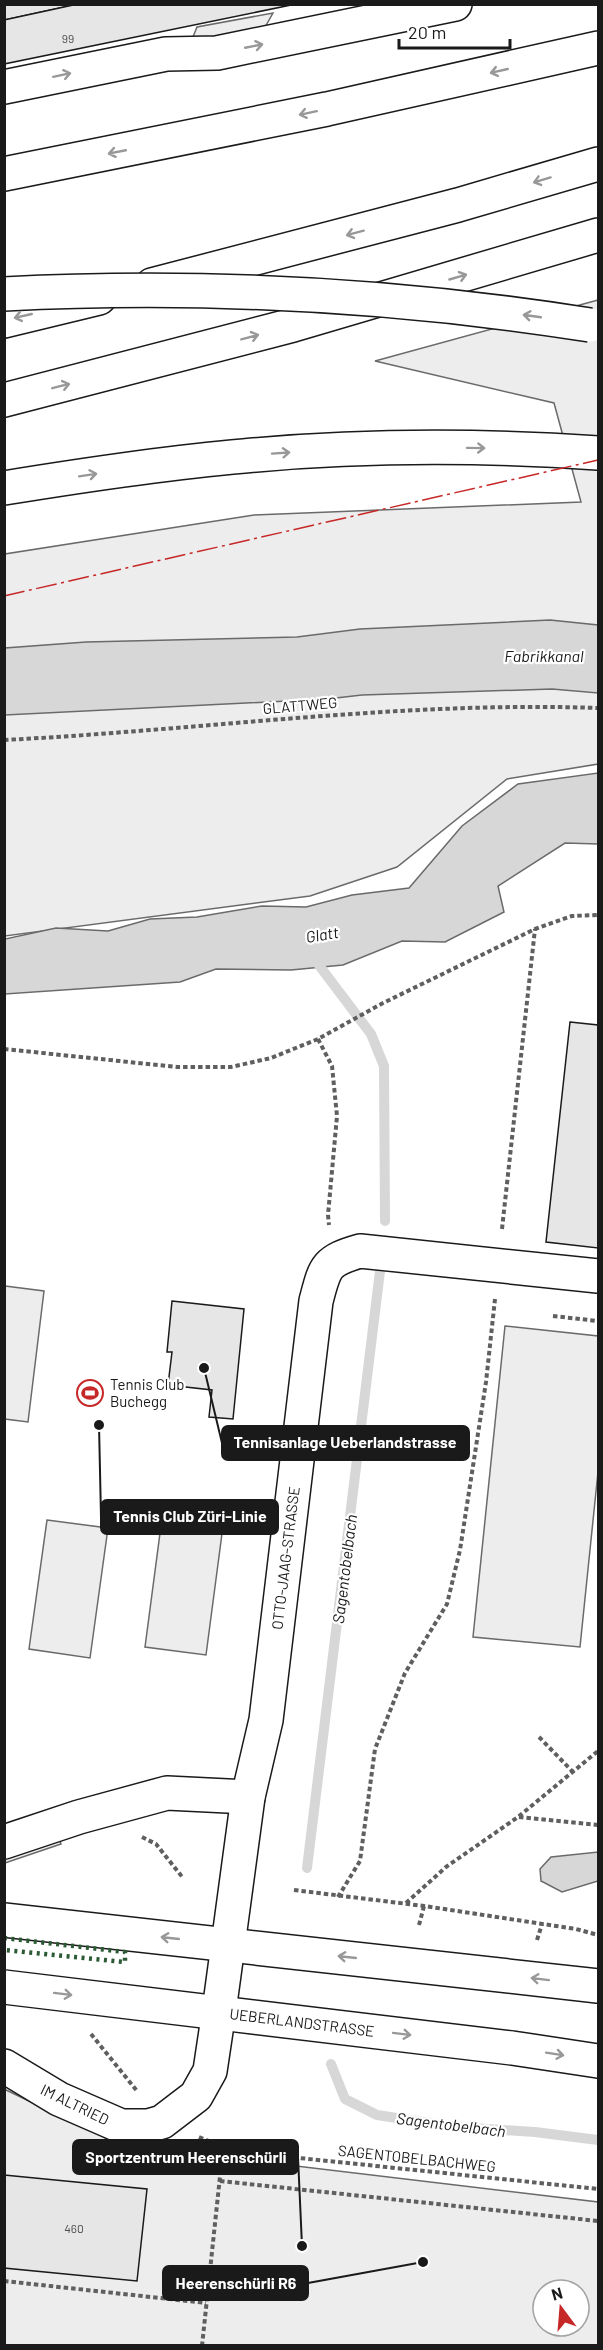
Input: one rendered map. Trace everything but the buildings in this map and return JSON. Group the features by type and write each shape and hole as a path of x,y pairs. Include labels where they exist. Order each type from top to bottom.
{"main road":[{"path":"4,87 166,54 217,53 455,4"},
{"path":"4,174 327,109 556,58 598,46"},
{"path":"4,321 314,244 598,164"},
{"path":"4,400 293,325 598,235"},
{"path":"4,294 154,290 343,296 452,305 594,325"},
{"path":"4,488 144,467 244,456 344,449 541,449 598,453"},
{"path":"338,1257 360,1251 598,1276"},
{"name":"OTTO-JAAG-STRASSE","path":"219,2011 248,1797 266,1720 316,1301 324,1270 338,1257"},
{"path":"4,1842 80,1817 167,1793 248,1797"},
{"path":"4,1920 598,1986"},
{"name":"UEBERLANDSTRASSE","path":"4,1987 219,2011 598,2061"},
{"name":"IM ALTRIED","path":"4,2066 59,2099 121,2126 148,2126 162,2122 196,2096 210,2071 219,2011"}],"path":[{"name":"GLATTWEG","path":"4,740 364,712 552,706 598,708"},
{"path":"4,1049 177,1067 231,1067 271,1058 318,1039 383,1003 535,929 572,916 598,915"},
{"path":"338,1897 360,1861 375,1749 405,1673 447,1604 460,1550 484,1394 535,929"},
{"path":"318,1039 333,1066 337,1116 328,1215 331,1238 338,1257"},
{"path":"553,1316 598,1321"},
{"path":"539,1737 573,1772"},
{"path":"406,1904 446,1867 518,1817 598,1751"},
{"path":"518,1817 598,1825"},
{"path":"294,1890 424,1906 598,1935"},
{"path":"419,1925 424,1906"},
{"path":"537,1940 542,1924"},
{"path":"83,2025 162,2122"},
{"name":"SAGENTOBELBACHWEG","path":"220,2181 221,2168 232,2151 598,2189"},
{"path":"202,2346 220,2181 598,2221"},
{"path":"4,2281 206,2303"}],"shaded area":[{"path":"273,13 264,29 191,42 197,27"},
{"path":"598,300 598,764 507,779 397,867 310,896 5,936 5,554 254,515 581,502 554,403 375,361"},
{"path":"5,1286 44,1291 28,1422 5,1419"},
{"path":"505,1326 598,1336 598,1472 580,1647 473,1637"},
{"path":"162,1518 223,1526 206,1655 145,1647"},
{"path":"47,1520 108,1528 90,1658 29,1649"},
{"path":"58,1835 61,1844 5,1863 4,1853"},
{"path":"4,2089 133,2151 237,2159 598,2202 598,2345 5,2345"}],"water":[{"name":"Fabrikkanal","path":"550,620 598,625 598,693 552,689 362,695 327,699 5,715 5,648 86,642 297,637 360,629"},
{"name":"Glatt","path":"598,773 598,844 565,843 498,886 504,912 445,942 402,941 343,965 291,970 216,969 180,982 5,994 5,939 56,928 108,931 150,919 197,917 262,906 306,907 352,895 409,888 462,826 518,784"},
{"path":"598,1852 598,1881 562,1892 541,1881 540,1869 551,1857"}],"waterway":[{"name":"Sagentobelbach","path":"312,956 371,1034 384,1066 385,1221"},
{"name":"Sagentobelbach","path":"307,1868 380,1271"},
{"name":"Sagentobelbach","path":"331,2064 345,2099 377,2115 456,2127 535,2132 598,2140"}],"hedge":[{"path":"4,1938 125,1952 125,1962 4,1950"}],"power":[{"path":"4,596 598,460"}],"place":[{"name":"Tennisanlage Ueberlandstrasse","path":"204,1368"},
{"name":"Tennis Club Buchegg","path":"90,1393"},
{"name":"Tennis Club Züri-Linie","path":"99,1425"},
{"name":"Sportzentrum Heerenschürli","path":"302,2246"},
{"name":"Heerenschürli R6","path":"423,2262"}]}
